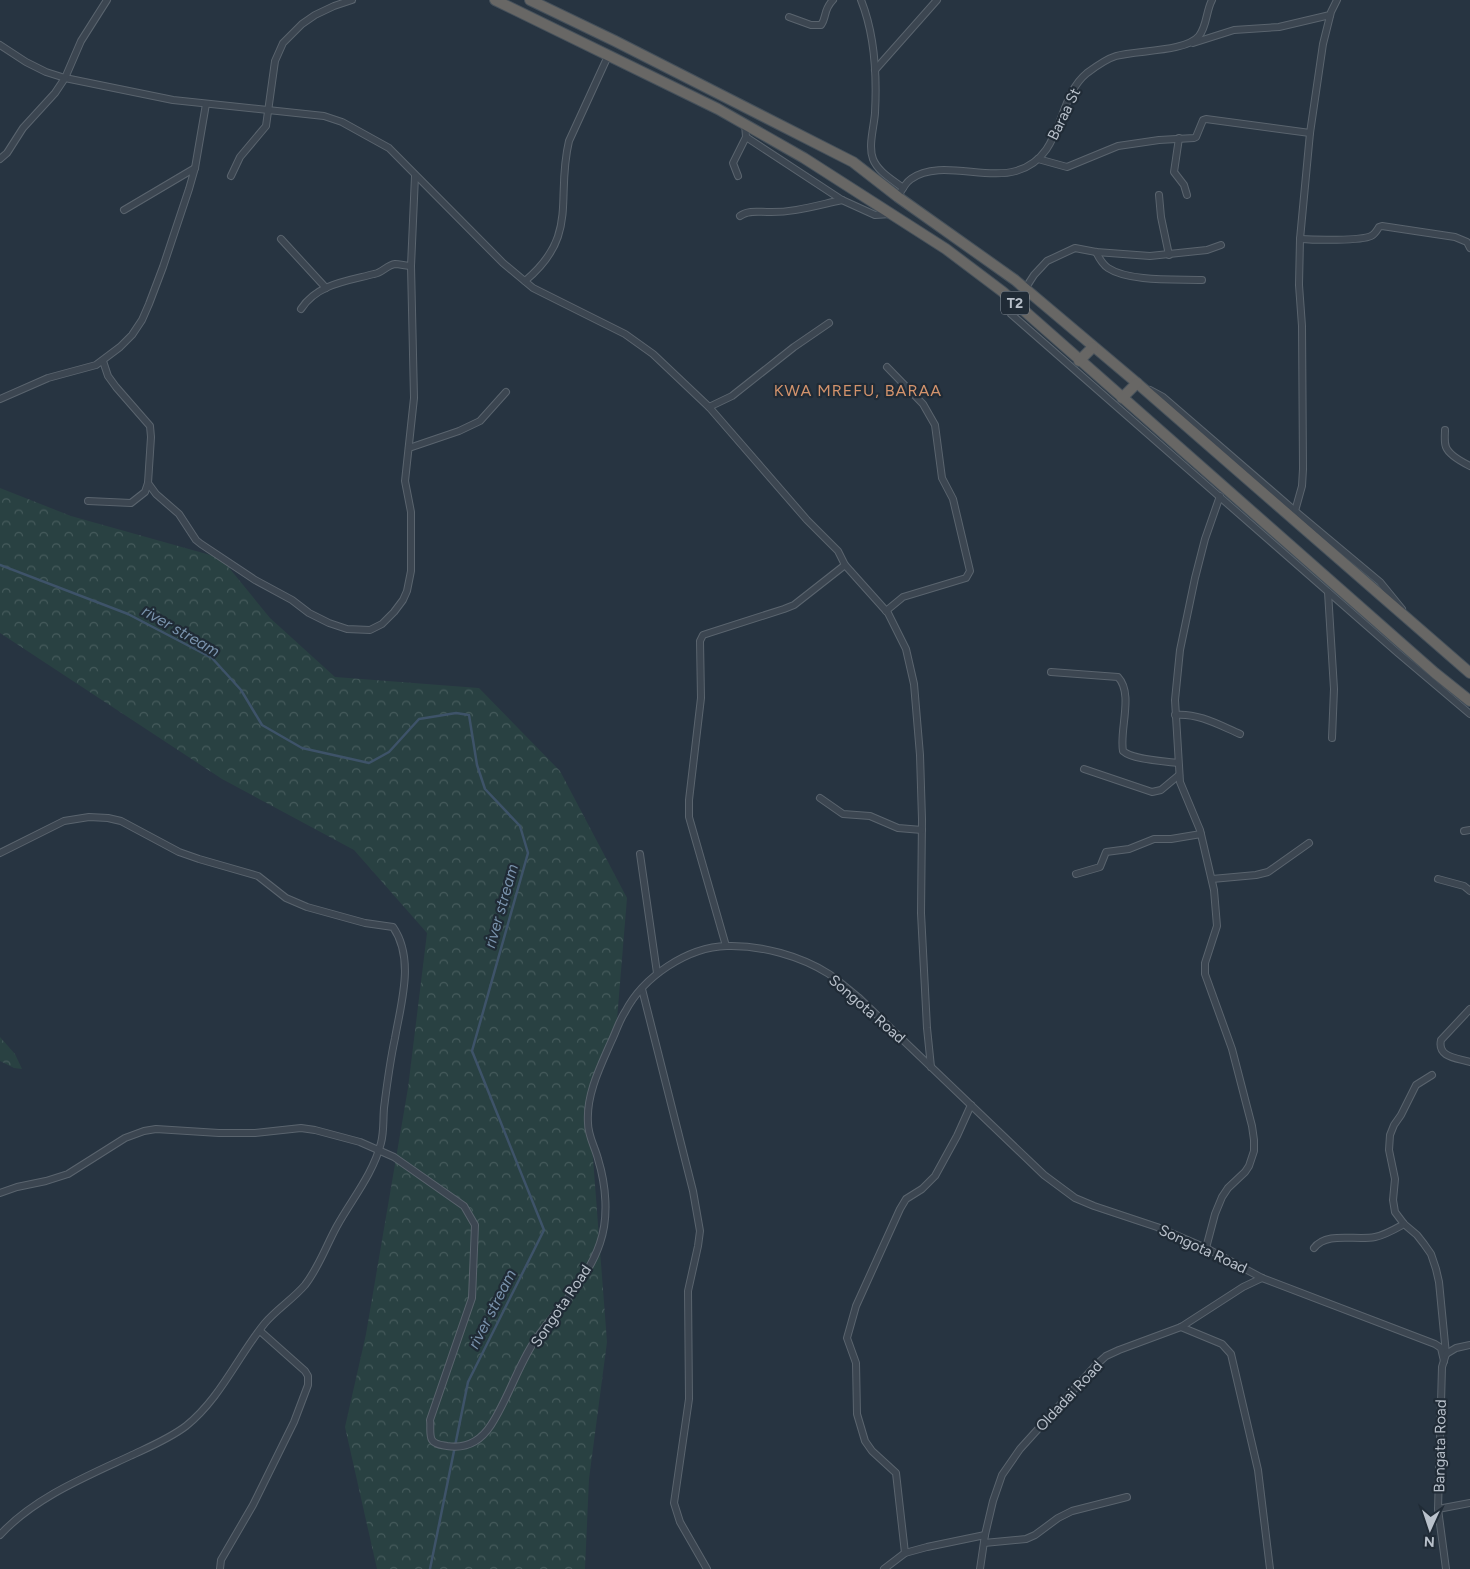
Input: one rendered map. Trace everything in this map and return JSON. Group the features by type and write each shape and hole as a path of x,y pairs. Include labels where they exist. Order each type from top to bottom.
{"highway":[{"name":"T2","path":"495,0 718,109 804,158 946,249 1003,292 1435,673 1470,701"},
{"name":"T2","path":"530,0 853,162 900,192 958,239 1025,289 1468,669"},
{"path":"1079,361 1093,347"},
{"path":"1122,398 1137,384"}],"street":[{"path":"0,159 23,128 55,93 65,78 81,40 107,0"},
{"path":"231,176 240,157 264,129 269,110 275,61 283,43 302,24 315,15 352,0"},
{"path":"789,17 811,25 821,25 825,10 833,0"},
{"path":"861,0 869,26 875,70 872,157 879,169 900,192"},
{"path":"875,70 937,0"},
{"path":"1189,44 1201,34 1212,0"},
{"path":"1295,511 1302,486 1303,469 1302,326 1299,285 1300,239 1310,133 1323,44 1336,0"},
{"name":"Baraa St","path":"900,192 910,179 927,172 995,174 1016,172 1038,159 1052,141 1076,87 1087,74 1114,57 1189,44 1234,30 1279,27 1330,16"},
{"path":"0,45 26,62 46,72 65,78 173,100 324,116 342,122 389,148 502,263 525,281 544,294 585,313 638,342 654,354 709,407 801,513 838,551 845,565 886,611 906,650 914,684 920,755 922,830 921,913 931,1067"},
{"path":"525,281 546,260 557,242 564,208 566,151 608,56"},
{"path":"0,399 48,378 88,368 103,361 132,335 142,320 163,267 195,168 206,104"},
{"path":"1038,159 1067,167 1118,146 1135,142 1196,137 1203,120 1206,119 1310,133"},
{"path":"738,176 732,162 746,137 745,124"},
{"path":"746,137 842,200 875,215 892,214"},
{"path":"1179,138 1174,172 1184,185 1187,195"},
{"path":"124,210 195,168"},
{"path":"148,483 156,494 179,514 196,540 207,549 255,580 292,600 309,613 329,623 347,629 370,630 382,624 403,600 408,591 412,546 411,512 405,481 414,398 411,266 415,176"},
{"path":"1159,195 1161,217 1169,255"},
{"path":"740,216 753,212 776,213 796,210 842,200"},
{"path":"1300,239 1366,238 1374,234 1382,226 1455,237 1467,242 1470,248"},
{"path":"281,239 326,288"},
{"path":"1025,289 1041,266 1052,258 1075,248 1096,252 1150,256 1207,250 1220,244"},
{"path":"1096,252 1103,264 1115,271 1144,278 1202,280"},
{"path":"301,309 309,298 326,288 347,280 377,274 392,265 411,266"},
{"path":"1003,292 1011,314 1470,714"},
{"path":"709,407 732,396 828,323"},
{"path":"88,501 131,503 145,492 148,483 150,426 108,376 103,361"},
{"path":"886,611 903,597 966,578 970,572 953,499 942,478 935,425 923,404 887,367"},
{"path":"1137,384 1164,397 1380,582 1410,621"},
{"path":"410,448 471,426 487,414 506,392"},
{"path":"1446,430 1445,442 1447,450 1470,466"},
{"path":"1206,1248 1215,1214 1222,1197 1228,1188 1245,1172 1254,1151 1252,1126 1232,1049 1205,974 1206,963 1217,926 1212,878 1201,834 1184,794 1179,775 1175,715 1180,650 1205,539 1220,496"},
{"path":"726,946 689,817 689,800 701,698 700,641 703,635 784,610 794,605 845,565"},
{"path":"1328,592 1334,688 1332,738"},
{"path":"1051,672 1118,677 1122,682 1125,700 1123,751 1128,754 1178,763"},
{"path":"1175,715 1200,717 1240,734"},
{"path":"1084,769 1144,791 1155,792 1169,785 1179,775"},
{"path":"820,798 843,814 870,816 898,828 922,830"},
{"path":"0,852 64,821 89,817 121,821 179,852 258,876 286,898 307,907 365,923 393,927 404,959 404,988 388,1077 382,1141 371,1170 337,1226 316,1271 303,1287 265,1323 215,1393 187,1426 158,1443 82,1479 28,1510 0,1535"},
{"path":"1076,874 1100,867 1106,852 1129,849 1154,839 1167,840 1201,834"},
{"path":"1212,878 1256,875 1268,872 1309,843"},
{"path":"640,854 657,972"},
{"path":"1438,879 1464,886 1470,891"},
{"name":"Songota Road","path":"379,1151 409,1167 464,1206 475,1225 472,1298 430,1420 431,1439 435,1443 454,1447 473,1443 485,1435 534,1343 570,1297 586,1272 600,1243 605,1215 605,1194 588,1124 589,1106 597,1074 625,1010 657,972 679,959 705,950 726,946 784,955 828,974 858,997 1044,1175 1075,1198 1157,1227 1206,1248 1262,1278 1435,1344 1441,1348 1444,1361"},
{"path":"642,989 693,1191 700,1230 688,1291 689,1399 674,1503 680,1522 707,1569"},
{"path":"1470,1010 1440,1040 1440,1047 1446,1055 1470,1062"},
{"path":"1432,1075 1416,1085 1390,1135 1389,1150 1395,1187 1394,1207 1395,1212 1404,1224 1424,1244 1436,1269 1446,1354 1456,1348 1470,1345"},
{"path":"905,1553 896,1473 868,1447 859,1426 856,1363 848,1343 847,1334 856,1306 900,1209 906,1199 922,1189 935,1176 971,1105"},
{"path":"0,1193 68,1174 125,1138 156,1129 255,1133 302,1128 345,1138 379,1151"},
{"path":"1314,1248 1320,1243 1334,1238 1376,1237 1404,1224"},
{"name":"Oldadai Road","path":"980,1569 985,1535 1002,1475 1020,1449 1078,1383 1106,1356 1181,1327 1243,1287 1262,1278"},
{"path":"1181,1327 1222,1344 1231,1354 1258,1470 1270,1569"},
{"path":"220,1569 221,1560 260,1492 294,1422 308,1385 308,1376 304,1371 260,1331"},
{"name":"Bangata Road","path":"1446,1354 1442,1367 1438,1509 1446,1569"},
{"path":"984,1544 1026,1540 1058,1518 1072,1511 1127,1497"},
{"path":"1438,1509 1470,1503"},
{"path":"884,1569 905,1553 985,1535"}],"green space":[{"path":"0,488 71,516 221,558 270,618 335,677 479,688 560,771 627,898 616,1032 589,1106 607,1342 589,1479 585,1569 377,1569 345,1427 366,1334 408,1088 427,933 354,850 222,779 0,633"},
{"path":"0,1037 15,1054 22,1069 14,1068 0,1061"}],"waterway":[{"name":"river stream","path":"0,565 128,614 212,658 241,690 262,725 302,748 369,763 389,752 419,719 456,713 469,715 477,765 485,789 520,826 528,853 472,1051 544,1230 468,1382 430,1569"}],"district":[{"name":"KWA MREFU, BARAA","path":"858,390"}]}
